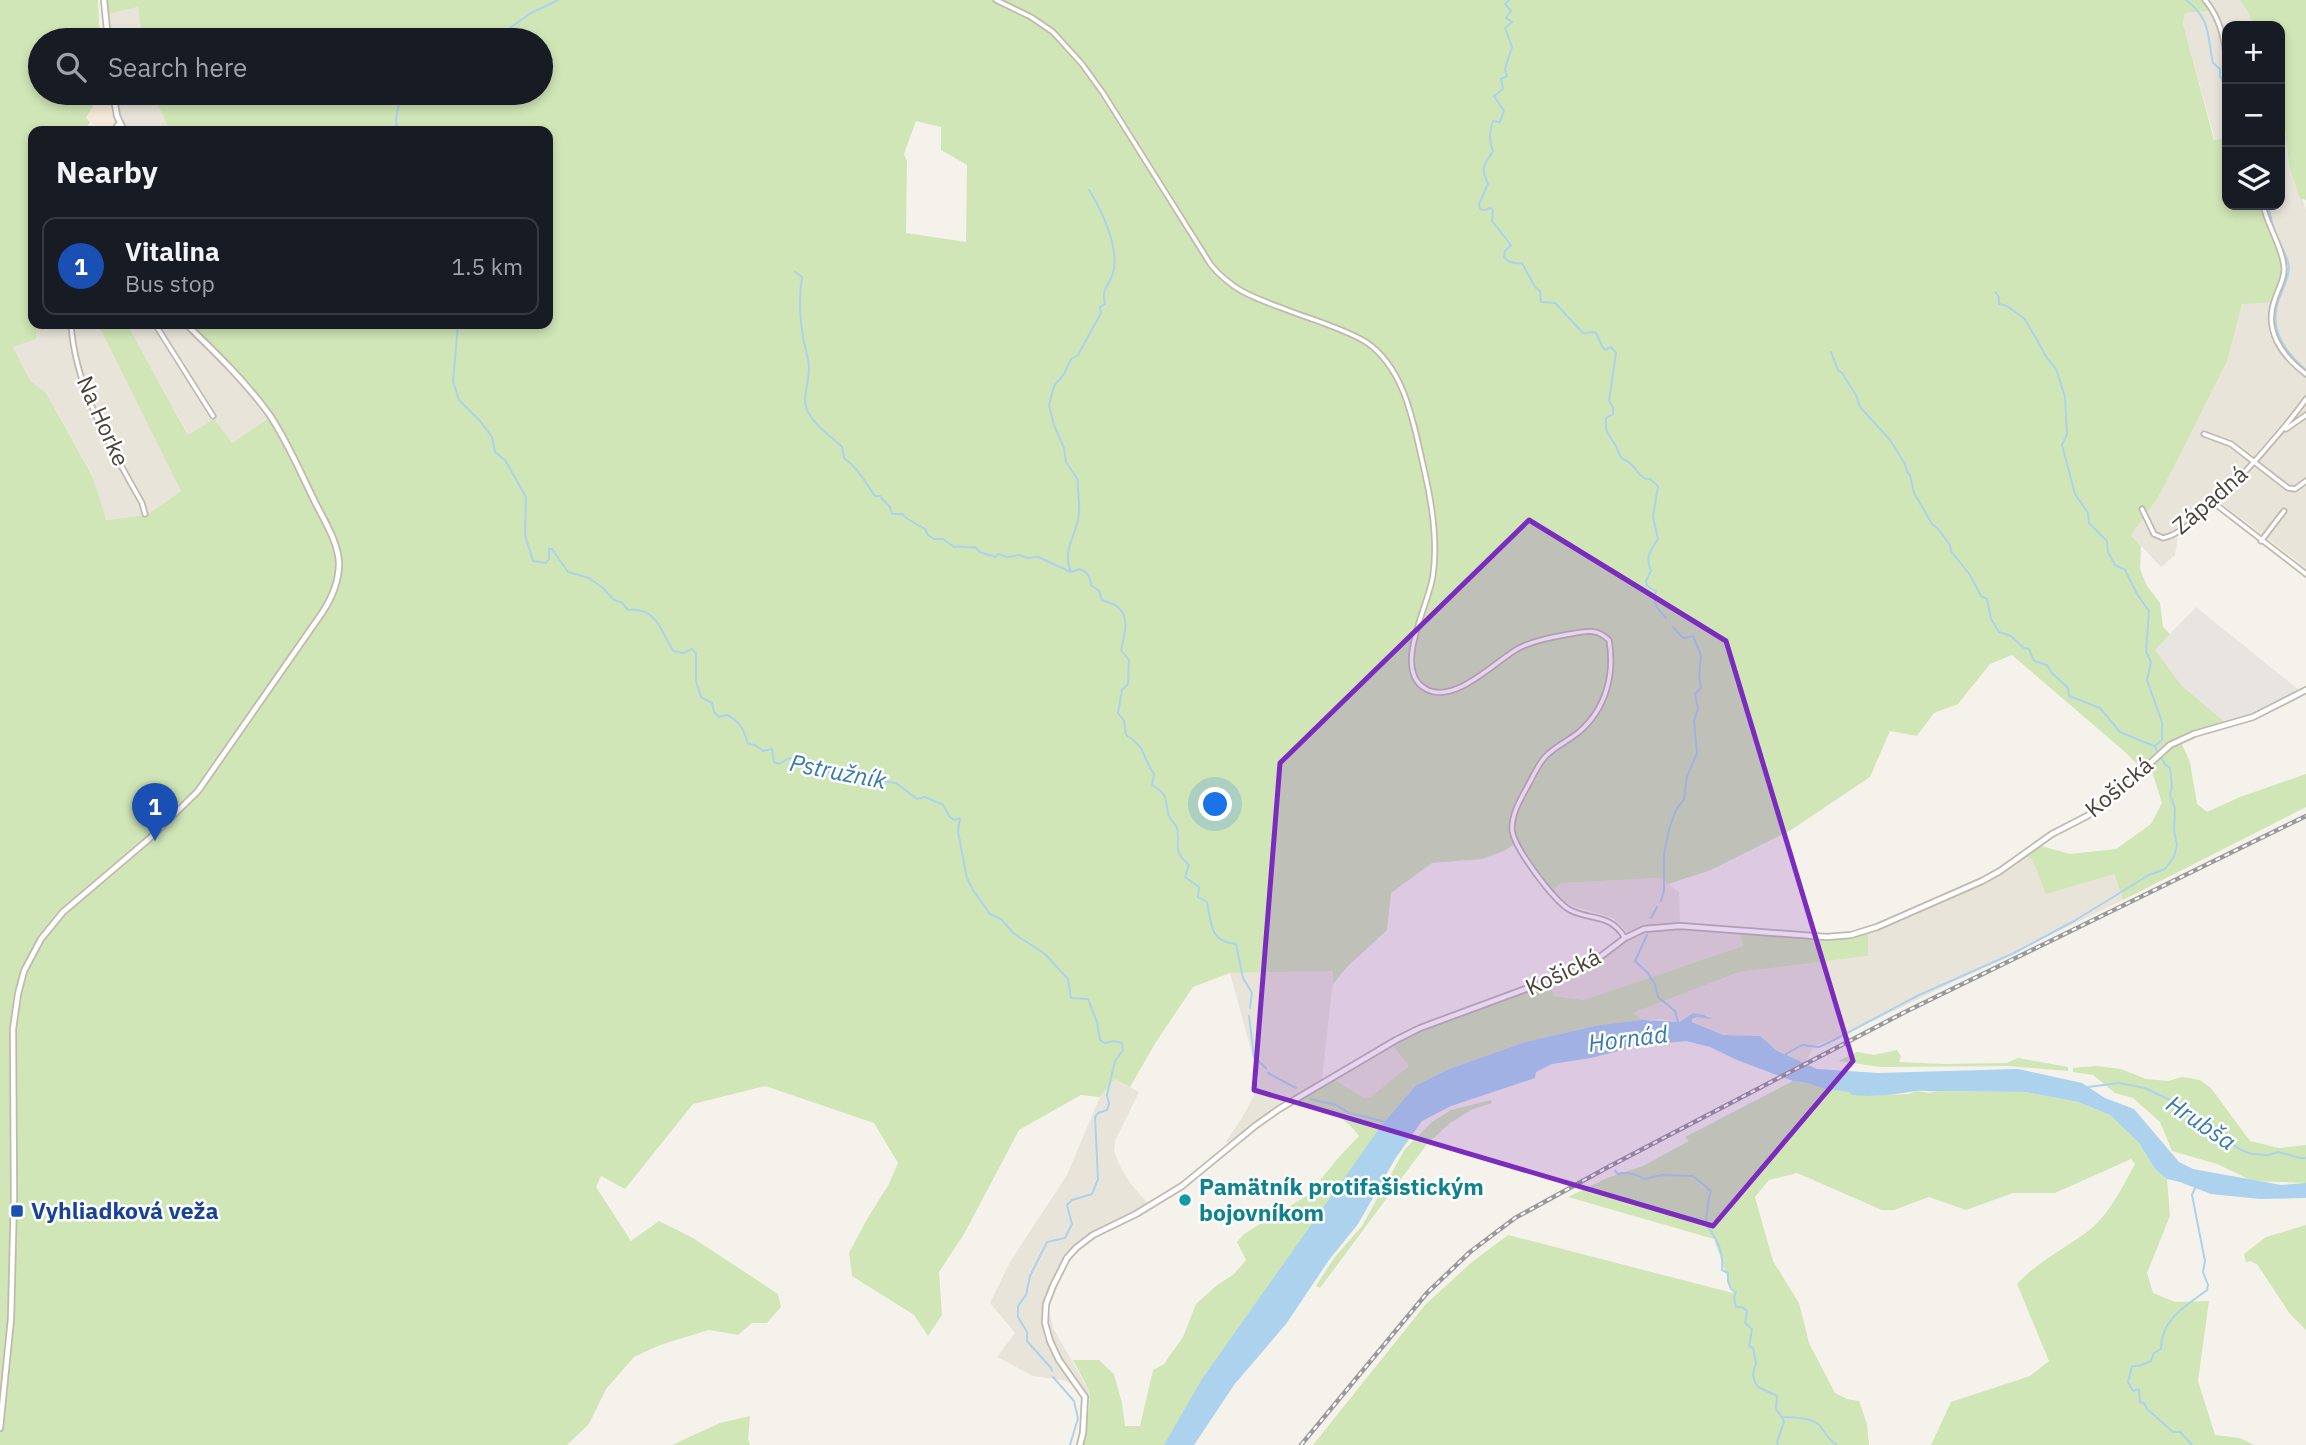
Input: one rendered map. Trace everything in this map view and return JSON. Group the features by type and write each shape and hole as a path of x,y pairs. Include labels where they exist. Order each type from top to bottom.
{"street":[{"path":"104,0 107,28"},
{"path":"996,0 1031,16 1052,32 1082,64 1210,265 1223,279 1237,290 1364,341 1380,354 1392,369 1409,412 1433,513 1434,574 1411,653 1416,678 1425,688 1439,693 1454,690 1475,679 1517,649 1549,638 1591,630 1600,632 1609,640 1612,671 1605,696 1581,731 1544,758 1515,809 1512,823 1513,836 1531,867 1568,908 1612,923 1625,938"},
{"path":"2205,0 2216,13 2222,36"},
{"path":"115,105 121,126"},
{"path":"116,126 119,122"},
{"path":"2264,210 2284,267 2284,275 2270,316 2271,326 2281,350 2306,374"},
{"name":"Na Horke","path":"72,329 79,366 92,404 145,514"},
{"path":"158,329 214,416"},
{"path":"0,1428 11,1319 14,1203 13,1029 24,971 41,939 63,912 149,839 198,791 323,613 338,574 338,555 331,534 270,416 243,381 191,329"},
{"name":"Západná","path":"2142,509 2154,534 2163,538 2177,533 2214,503 2282,432 2306,399"},
{"name":"Západná","path":"2282,432 2306,415"},
{"path":"2204,434 2231,444 2288,488 2295,489 2306,481"},
{"path":"2214,503 2306,574"},
{"path":"2261,541 2284,511"},
{"name":"Košická","path":"1080,1445 1086,1396 1059,1360 1045,1324 1046,1304 1061,1268 1076,1248 1093,1235 1136,1214 1182,1186 1255,1126 1310,1090 1420,1028 1588,966 1625,938 1644,929 1680,926 1827,937 1851,935 1877,927 2000,871 2052,834 2109,801 2169,745 2194,734 2253,717 2306,690"}],"highlighted area":[{"path":"1529,520 1726,641 1853,1061 1713,1226 1254,1090 1280,763"}],"shaded area":[{"path":"2207,0 2239,0 2251,21 2222,21 2222,138 2215,140 2183,23 2185,13 2215,9"},
{"path":"138,7 141,28 107,28 105,15"},
{"path":"94,105 115,105 119,123 117,126 96,126 86,119"},
{"path":"113,105 158,105 168,126 113,126"},
{"path":"2285,130 2289,165 2306,209 2306,568 2217,500 2178,534 2175,555 2161,567 2131,535 2159,496 2227,362 2242,304 2270,233 2264,210 2285,210"},
{"path":"36,329 101,329 181,491 147,515 105,520 93,476 46,393 30,380 12,347 36,339"},
{"path":"130,329 191,329 236,373 270,417 232,443 189,436"},
{"path":"2196,607 2299,690 2246,717 2226,723 2181,685 2154,650"},
{"path":"2025,856 2114,874 2123,900 1846,1034 1813,1046 1805,1064 1772,1047 1760,1036 1723,1035 1690,1021 1697,1017 1712,1017 1693,1013 1680,1022 1643,1020 1633,1013 1739,972 1868,956 1868,934 1862,929 1996,875"},
{"path":"1659,878 1679,892 1680,924 1712,932 1740,933 1743,946 1584,1000 1554,996 1548,981 1593,961 1628,932 1613,918 1573,906 1560,899 1553,891 1561,883"},
{"path":"1334,971 1322,1081 1241,1134 1229,1145 1226,1141 1242,1118 1259,1079 1230,973"},
{"path":"1390,1042 1410,1067 1374,1105 1330,1077"},
{"path":"1115,1079 1139,1092 1115,1141 1114,1151 1130,1183 1149,1205 1107,1227 1061,1261 1048,1311 1054,1330 1090,1392 1089,1402 1078,1386 1062,1380 1033,1376 997,1357 1015,1333 990,1303 1010,1262 1067,1175 1100,1097"}],"green space":[{"path":"0,0 98,0 99,28 28,28 28,105 94,105 86,118 90,122 88,126 28,126 28,329 36,329 36,339 13,347 30,380 46,393 93,477 106,520 147,515 181,491 100,329 130,329 188,435 214,419 232,443 270,417 250,389 191,329 553,329 553,126 168,126 158,105 553,105 553,28 141,28 138,7 105,15 104,0 2207,0 2215,10 2185,13 2183,23 2214,140 2222,138 2222,210 2264,210 2265,221 2281,257 2284,272 2274,302 2242,304 2227,362 2159,496 2131,535 2141,546 2140,569 2147,586 2160,603 2163,627 2170,634 2155,650 2181,685 2226,723 2178,738 2164,749 2182,744 2190,762 2197,804 2207,812 2240,797 2306,774 2306,807 2123,900 2114,874 2046,894 2032,859 2025,856 2038,845 2070,854 2116,849 2151,824 2162,803 2149,762 2142,769 2012,655 1990,664 1958,704 1934,713 1917,736 1890,731 1870,777 1791,830 1711,870 1668,884 1659,878 1561,883 1553,891 1513,845 1482,859 1432,863 1391,893 1387,930 1346,968 1333,984 1333,971 1230,973 1193,987 1130,1087 1115,1079 1100,1097 1081,1095 1019,1130 964,1234 939,1272 942,1315 928,1336 914,1315 852,1276 849,1253 889,1184 898,1163 874,1123 765,1086 693,1104 625,1189 601,1176 596,1187 631,1241 659,1221 693,1238 778,1294 781,1307 767,1323 752,1323 738,1335 709,1330 660,1345 634,1357 606,1389 589,1424 567,1445 0,1445","holes":["916,121 941,127 941,150 967,165 966,242 906,233 907,161 904,154"]},
{"path":"2239,0 2306,0 2306,200 2300,198 2289,165 2285,130 2285,21 2251,21"},
{"path":"1862,929 1868,934 1868,956 1739,972 1633,1013 1643,1020 1599,1025 1525,1042 1449,1069 1415,1086 1381,1126 1164,1445 1081,1445 1090,1392 1073,1360 1099,1360 1114,1374 1125,1426 1140,1426 1153,1370 1164,1364 1183,1337 1196,1304 1234,1274 1246,1260 1237,1242 1244,1234 1308,1195 1359,1136 1338,1116 1292,1100 1330,1077 1364,1098 1371,1097 1409,1066 1390,1042 1442,1017 1548,981 1554,996 1584,1000 1743,946 1740,933 1783,935 1854,932"},
{"path":"1897,1050 1901,1056 1899,1062 2007,1063 2018,1058 2068,1067 2068,1071 2008,1066 1881,1067 1838,1061 1857,1052 1874,1055"},
{"path":"2096,1066 2121,1069 2146,1079 2168,1081 2182,1077 2200,1080 2211,1088 2250,1141 2279,1148 2306,1145 2306,1183 2253,1181 2217,1164 2172,1151 2160,1122 2133,1098 2115,1093 2093,1075 2073,1072 2073,1068"},
{"path":"1793,1081 1865,1096 1909,1094 1917,1091 2026,1092 2078,1102 2110,1115 2139,1143 2155,1169 2167,1179 2170,1216 2147,1273 2153,1293 2175,1302 2209,1301 2198,1381 2215,1435 2240,1438 2254,1445 1931,1445 1951,1402 2030,1376 2049,1361 2017,1284 2034,1268 2099,1221 2135,1164 2131,1159 2055,1193 2013,1193 1966,1210 1929,1197 1894,1210 1882,1210 1797,1173 1769,1180 1755,1197 1773,1261 1799,1303 1809,1343 1835,1393 1859,1401 1867,1424 1869,1445 1313,1445 1425,1305 1472,1262 1508,1235 1733,1293 1714,1239 1568,1197 1607,1178 1643,1166 1689,1141 1685,1137"},
{"path":"1491,1100 1492,1103 1473,1109 1450,1123 1427,1144 1320,1288 1316,1286 1334,1258 1362,1226 1405,1149 1432,1122 1451,1110"},
{"path":"2306,1225 2306,1330 2290,1314 2257,1264 2246,1262 2244,1254 2266,1237"},
{"path":"750,1416 750,1445 672,1445 720,1423"}],"water":[{"name":"Hornád","path":"1693,1013 1713,1019 1697,1017 1692,1019 1692,1022 1723,1035 1760,1036 1776,1050 1817,1069 1878,1073 2018,1069 2082,1083 2105,1098 2134,1109 2179,1162 2193,1169 2281,1185 2306,1183 2306,1198 2260,1199 2211,1194 2167,1179 2155,1169 2139,1143 2110,1115 2078,1102 2026,1092 1919,1091 1876,1096 1852,1095 1849,1092 1793,1081 1710,1047 1686,1041 1638,1046 1591,1058 1552,1064 1536,1072 1535,1078 1451,1106 1422,1121 1395,1159 1358,1224 1329,1260 1286,1324 1234,1385 1194,1445 1164,1445 1202,1379 1381,1126 1415,1086 1449,1069 1525,1042 1599,1025 1643,1020 1680,1022"}],"waterway":[{"name":"Pstružník","path":"510,28 531,13 558,0"},
{"path":"1509,0 1505,4 1511,11 1506,18 1512,22 1505,28 1512,47 1505,69 1507,76 1501,79 1503,89 1494,96 1504,111 1500,122 1493,121 1491,128 1493,151 1484,166 1488,184 1479,204 1480,209 1493,210 1492,221 1511,245 1505,251 1504,257 1512,263 1522,263 1540,291 1541,302 1555,303 1583,333 1595,332 1605,350 1611,347 1616,353 1609,401 1613,414 1606,418 1606,429 1622,458 1641,476 1658,486 1653,517 1658,539 1649,554 1651,571 1646,581 1647,586 1656,591 1655,603 1666,618"},
{"name":"Hrubša","path":"2186,0 2204,21 2213,63 2220,69 2224,84"},
{"name":"Pstružník","path":"396,126 399,105"},
{"path":"1089,190 1108,230 1115,264 1105,290 1105,304 1100,307 1101,313 1078,355 1071,359 1054,386 1049,405 1066,462 1078,480 1079,513 1069,549 1068,564 1071,572 1079,569 1086,573 1102,600 1114,604 1122,612 1125,628 1121,650 1129,660 1128,684 1122,690 1118,713 1124,721 1126,735 1141,748 1154,774 1152,785 1165,797 1169,815 1177,828 1178,851 1189,865 1185,877 1199,887 1198,897 1207,902 1211,925 1216,935 1236,944 1243,978 1252,993 1250,1008"},
{"name":"Hrubša","path":"2269,210 2274,231"},
{"name":"Hrubša","path":"2276,236 2289,267 2276,310 2277,329 2285,347 2306,370"},
{"path":"795,272 802,277 801,323 809,369 806,407 815,422 842,447 844,458 875,496 880,496 890,507 892,514 903,514 925,529 934,539 943,539 954,547 975,547 980,552 995,557 998,554 1007,557 1038,557 1071,572"},
{"path":"1995,292 1999,297 1999,304 2007,306 2025,319 2056,369 2065,397 2067,434 2062,445 2075,494 2088,513 2089,523 2107,541 2108,552 2115,565 2125,570 2149,611 2146,651 2151,662 2147,680 2162,722 2162,740 2155,746"},
{"name":"Pstružník","path":"458,329 453,381 459,400 492,437 495,452 505,460 526,497 525,535 533,561 546,563 549,549 552,549 568,572 589,578 628,610 645,612 651,616 673,651 683,653 692,649 696,653 696,681 701,697 712,703 714,712 719,717 727,715 738,723 748,744 763,751 772,749 774,762 779,764 789,758 816,771 829,773 836,768 875,780 896,783 917,799 925,797 943,805 955,820 960,818 958,832 967,878 990,914 1001,919 1013,933 1045,954 1068,979 1071,998 1088,999 1097,1022 1100,1040 1105,1043 1122,1043 1123,1050 1115,1061 1107,1095 1107,1110 1095,1117 1098,1179 1092,1194 1072,1200 1067,1205 1072,1224 1065,1238 1047,1242 1030,1276 1026,1295 1018,1306 1018,1317 1027,1332 1027,1341 1052,1371"},
{"path":"1786,1054 1802,1045 1819,1047 1919,995 2012,954 2074,921 2149,875 2165,869 2174,857 2177,845 2174,830 2175,809 2170,794 2170,768 2154,746 2120,732 2100,708 2069,696 2068,688 2047,665 2034,661 2029,649 2024,648 2011,636 1999,632 1991,619 1987,599 1981,596 1970,575 1951,551 1950,545 1932,524 1914,493 1905,464 1890,440 1860,407 1856,395 1838,370 1831,352"},
{"path":"1661,901 1664,890 1664,854 1670,826 1684,799 1687,776 1697,753 1694,721 1698,709 1695,694 1701,688 1701,655 1693,636 1683,638 1673,627"},
{"path":"1651,918 1657,907"},
{"name":"Hornád","path":"1647,935 1635,961 1648,973 1658,997 1675,1011 1678,1022"},
{"path":"1249,1016 1254,1057 1266,1068"},
{"path":"1268,1073 1296,1088"},
{"name":"Hrubša","path":"2088,1087 2119,1083 2145,1088 2174,1102 2208,1131 2241,1150 2252,1154 2269,1155 2278,1152 2306,1158"},
{"path":"1311,1099 1336,1105 1349,1113 1386,1122"},
{"path":"1615,1171 1644,1179 1662,1175 1693,1176 1711,1191 1706,1225 1719,1246 1722,1270 1728,1273 1731,1289 1736,1292 1736,1307 1747,1311 1745,1323 1752,1329 1749,1346 1753,1348 1756,1363 1753,1374 1755,1382 1758,1387 1777,1396 1776,1409 1782,1417 1818,1424 1836,1445"},
{"path":"2192,1445 2180,1432 2173,1432 2147,1409 2144,1403 2140,1402 2139,1389 2133,1391 2128,1382 2132,1366 2151,1361 2154,1353 2161,1349 2165,1329 2176,1314 2207,1290 2203,1272 2205,1261 2192,1195 2195,1188"},
{"name":"Pstružník","path":"1053,1377 1074,1401 1078,1418 1070,1445"},
{"path":"1778,1445 1784,1422 1782,1417"}],"railway":[{"path":"1301,1445 1427,1293 1470,1252 1515,1218 1905,1012 2306,816"}],"place":[{"name":"Vitalina","path":"155,841"},
{"name":"Pamätník protifašistickým bojovníkom","path":"1185,1200"},
{"name":"Vyhliadková veža","path":"17,1211"}]}
